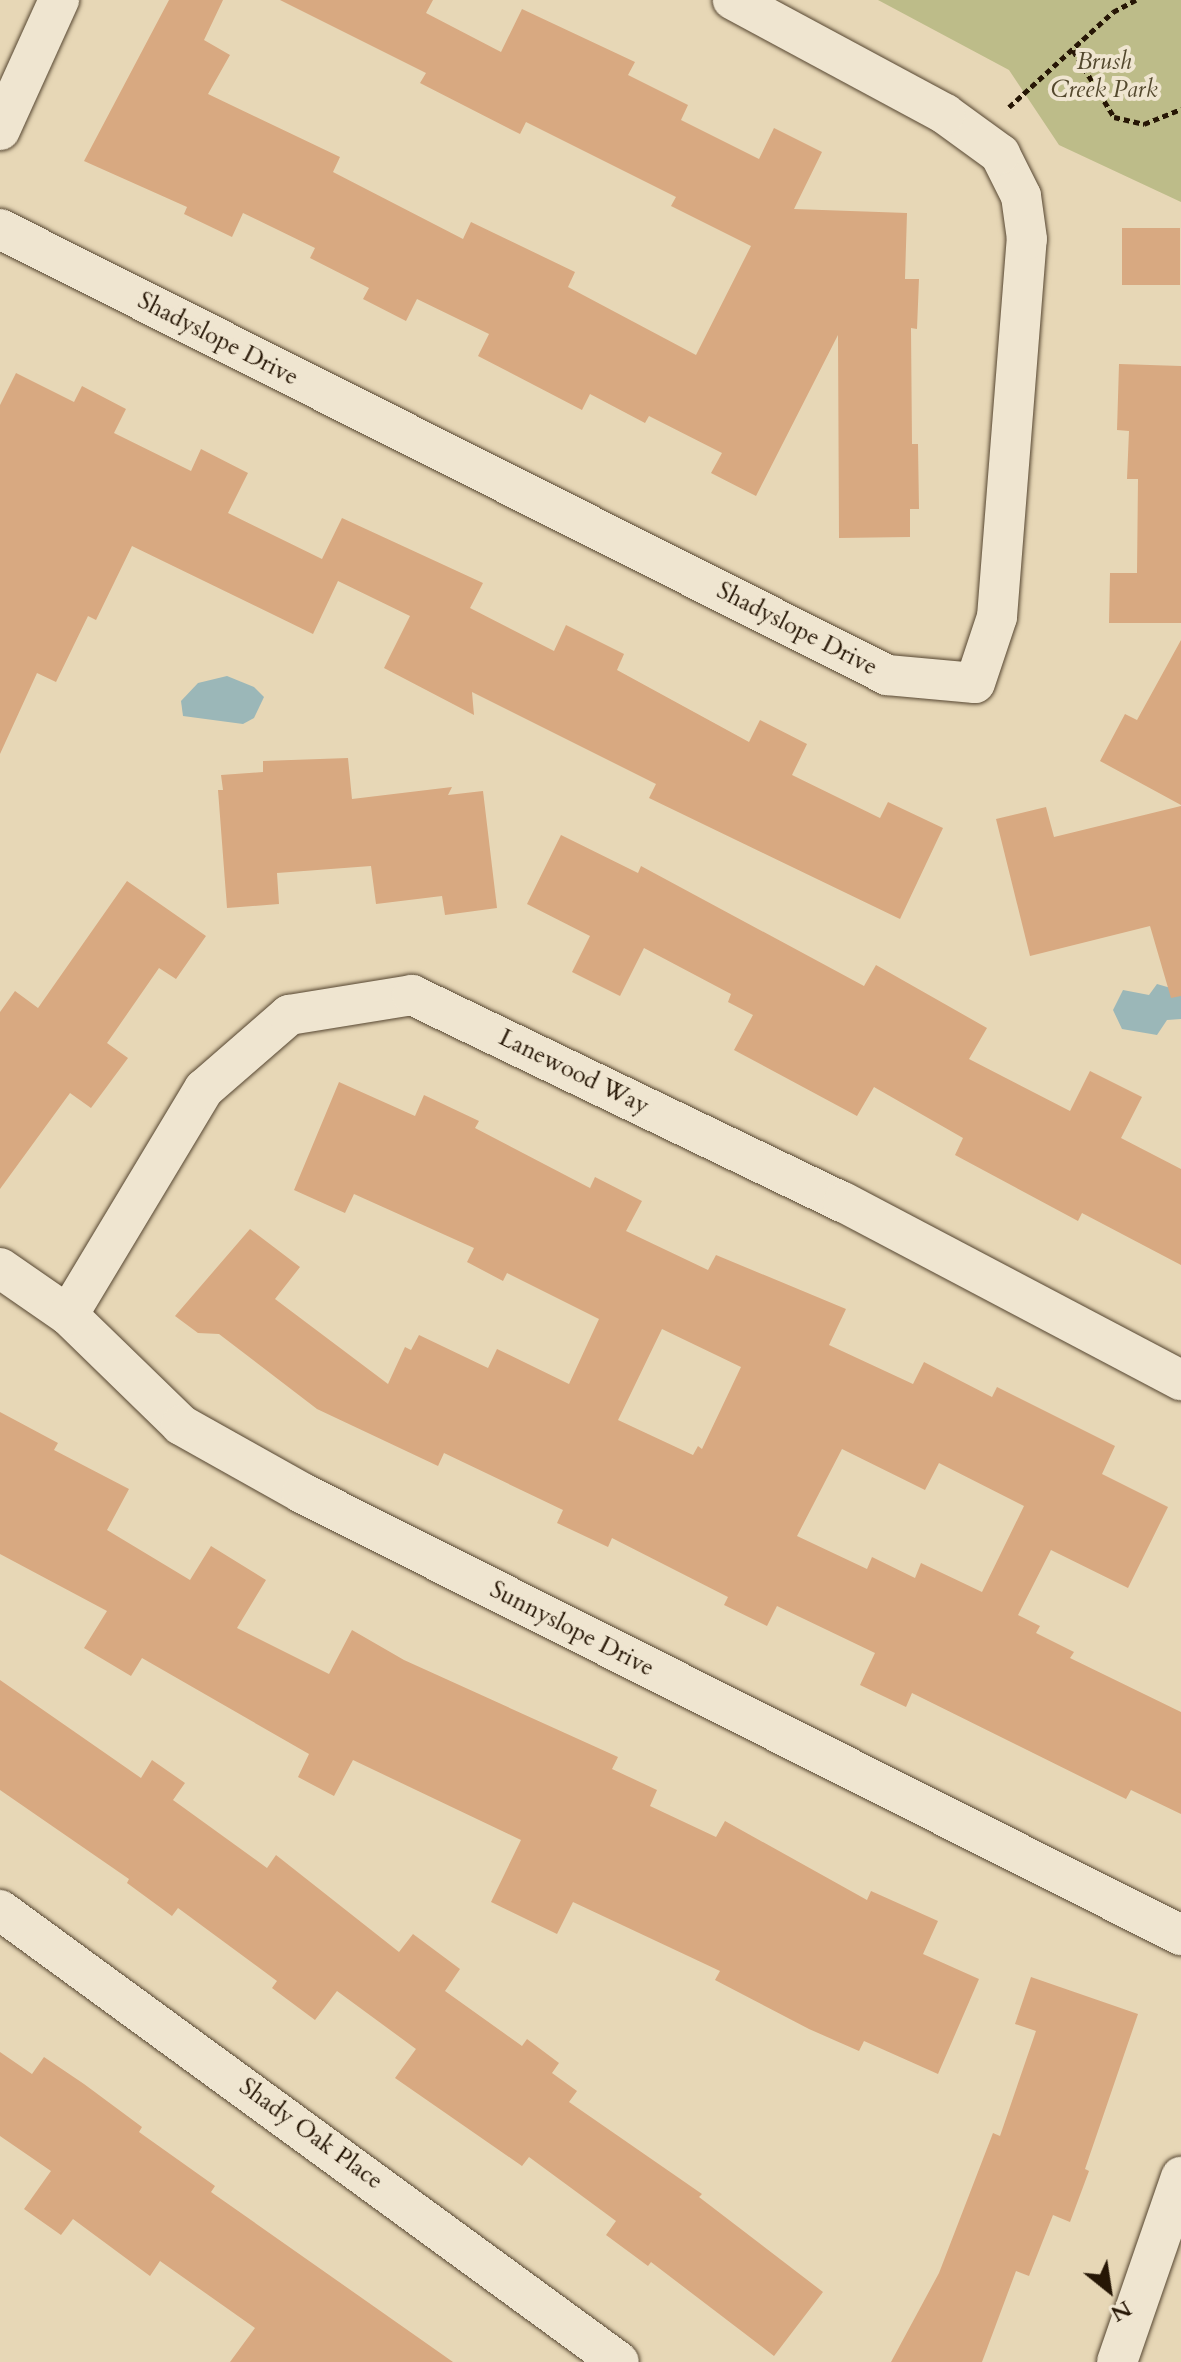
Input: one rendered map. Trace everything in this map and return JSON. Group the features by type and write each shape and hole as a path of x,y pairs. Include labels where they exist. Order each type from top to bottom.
{"street":[{"path":"0,130 59,0"},
{"name":"Shadyslope Drive","path":"0,229 887,675 975,683 997,617 1027,239 1021,196 1000,154 945,114 733,0"},
{"name":"Lanewood Way","path":"68,1315 204,1089 289,1015 412,995 843,1202 1181,1380"},
{"name":"Sunnyslope Drive","path":"0,1268 68,1315 181,1425 302,1493 1181,1935"},
{"name":"Shady Oak Place","path":"0,1910 619,2362"},
{"path":"1117,2362 1181,2177"}],"path":[{"path":"978,138 1113,12 1136,0"},
{"path":"1073,50 1114,117 1144,124 1181,109"}],"green space":[{"name":"Brush Creek Park","path":"878,0 1181,0 1181,202 1059,145 1009,70"}],"water":[{"path":"227,676 254,687 264,697 254,718 243,724 183,716 181,701 198,683"},
{"path":"1157,984 1181,991 1181,1019 1167,1020 1157,1035 1122,1029 1113,1010 1123,990 1149,995"}],"building":[{"path":"169,0 223,0 204,40 230,55 208,94 340,157 333,172 463,239 471,222 575,272 568,287 696,355 751,246 671,206 676,197 526,122 520,134 420,83 426,73 280,0 433,0 426,13 501,52 522,9 635,62 628,75 688,105 681,120 759,159 774,128 822,152 794,209 907,213 905,279 919,279 917,329 911,328 912,444 918,444 919,509 910,509 910,537 839,538 838,335 756,496 711,473 722,453 649,416 645,423 590,394 582,410 478,356 489,334 417,299 406,321 363,299 369,288 310,258 315,248 243,213 232,237 184,214 187,207 84,161"},
{"path":"1122,228 1180,228 1180,285 1122,285"},
{"path":"1119,364 1181,366 1181,623 1109,623 1110,573 1137,573 1138,479 1127,479 1129,431 1117,430"},
{"path":"16,373 74,402 82,386 126,409 114,433 191,471 201,449 248,473 228,513 322,559 342,518 483,583 470,608 554,651 566,625 624,654 617,670 749,742 760,720 807,744 792,775 880,818 888,802 943,828 900,919 649,798 656,784 472,692 474,715 384,668 410,616 338,581 313,634 132,546 96,620 88,616 56,682 37,673 0,754 0,405"},
{"path":"1181,640 1181,805 1100,761 1125,714 1137,720"},
{"path":"348,758 352,799 452,787 448,795 483,791 497,908 445,915 442,896 376,904 371,866 277,873 279,904 227,908 218,790 223,790 221,775 263,772 263,761"},
{"path":"1181,806 1181,996 1171,998 1150,926 1030,956 996,819 1046,807 1054,837"},
{"path":"561,835 638,873 641,866 864,986 876,965 987,1028 969,1059 1070,1111 1090,1071 1142,1097 1121,1138 1181,1169 1181,1265 1082,1213 1078,1221 955,1155 963,1138 874,1087 857,1116 734,1050 753,1015 728,1002 731,994 644,948 620,996 572,972 590,936 527,904"},
{"path":"127,881 206,936 176,979 159,968 107,1043 128,1058 91,1108 70,1093 0,1189 0,1012 15,991 38,1008"},
{"path":"339,1082 415,1116 424,1095 479,1121 475,1128 590,1188 595,1177 642,1201 626,1231 708,1270 716,1255 846,1309 829,1345 913,1384 924,1362 992,1397 997,1387 1115,1446 1102,1474 1168,1507 1128,1588 1051,1550 1018,1615 1040,1626 1036,1633 1074,1652 1070,1658 1181,1712 1181,1814 1131,1790 1126,1799 912,1693 906,1707 860,1685 875,1653 777,1606 767,1626 724,1605 728,1597 612,1538 608,1547 557,1523 563,1510 444,1453 438,1466 317,1409 219,1334 198,1333 175,1316 250,1229 300,1267 275,1299 388,1384 405,1347 411,1350 419,1335 488,1368 497,1349 569,1384 599,1319 507,1273 503,1281 467,1262 474,1248 354,1194 345,1213 294,1190","holes":["662,1329 741,1367 702,1449 698,1446 693,1455 618,1420","842,1449 925,1490 939,1463 1024,1506 982,1592 921,1563 915,1578 872,1557 867,1569 797,1536"]},
{"path":"0,1412 58,1443 54,1450 129,1489 107,1530 190,1580 211,1546 266,1580 237,1628 329,1674 352,1630 404,1660 618,1757 612,1769 657,1790 650,1806 716,1837 725,1821 867,1900 871,1891 938,1921 923,1954 979,1979 938,2074 864,2041 859,2051 809,2029 715,1980 720,1971 573,1902 557,1934 491,1902 521,1840 353,1760 334,1796 298,1777 309,1754 142,1658 131,1676 84,1648 107,1611 0,1554"},
{"path":"0,1680 141,1778 152,1760 185,1783 173,1800 267,1868 276,1855 399,1952 413,1934 460,1969 445,1991 522,2046 527,2039 559,2063 552,2073 577,2091 569,2102 702,2194 699,2197 823,2292 774,2356 651,2262 648,2266 606,2235 616,2221 529,2157 522,2166 395,2078 416,2049 337,1991 315,2020 272,1988 277,1981 178,1908 172,1916 127,1883 129,1879 0,1790"},
{"path":"1031,1977 1138,2014 1085,2169 1089,2171 1070,2222 1053,2215 1029,2276 1016,2271 982,2362 891,2362 939,2273 993,2133 1000,2136 1036,2031 1015,2024"},
{"path":"0,2052 32,2074 44,2057 84,2084 142,2127 139,2132 215,2186 211,2192 453,2362 230,2362 255,2328 160,2261 150,2276 73,2219 61,2235 24,2209 51,2171 0,2136"}]}
